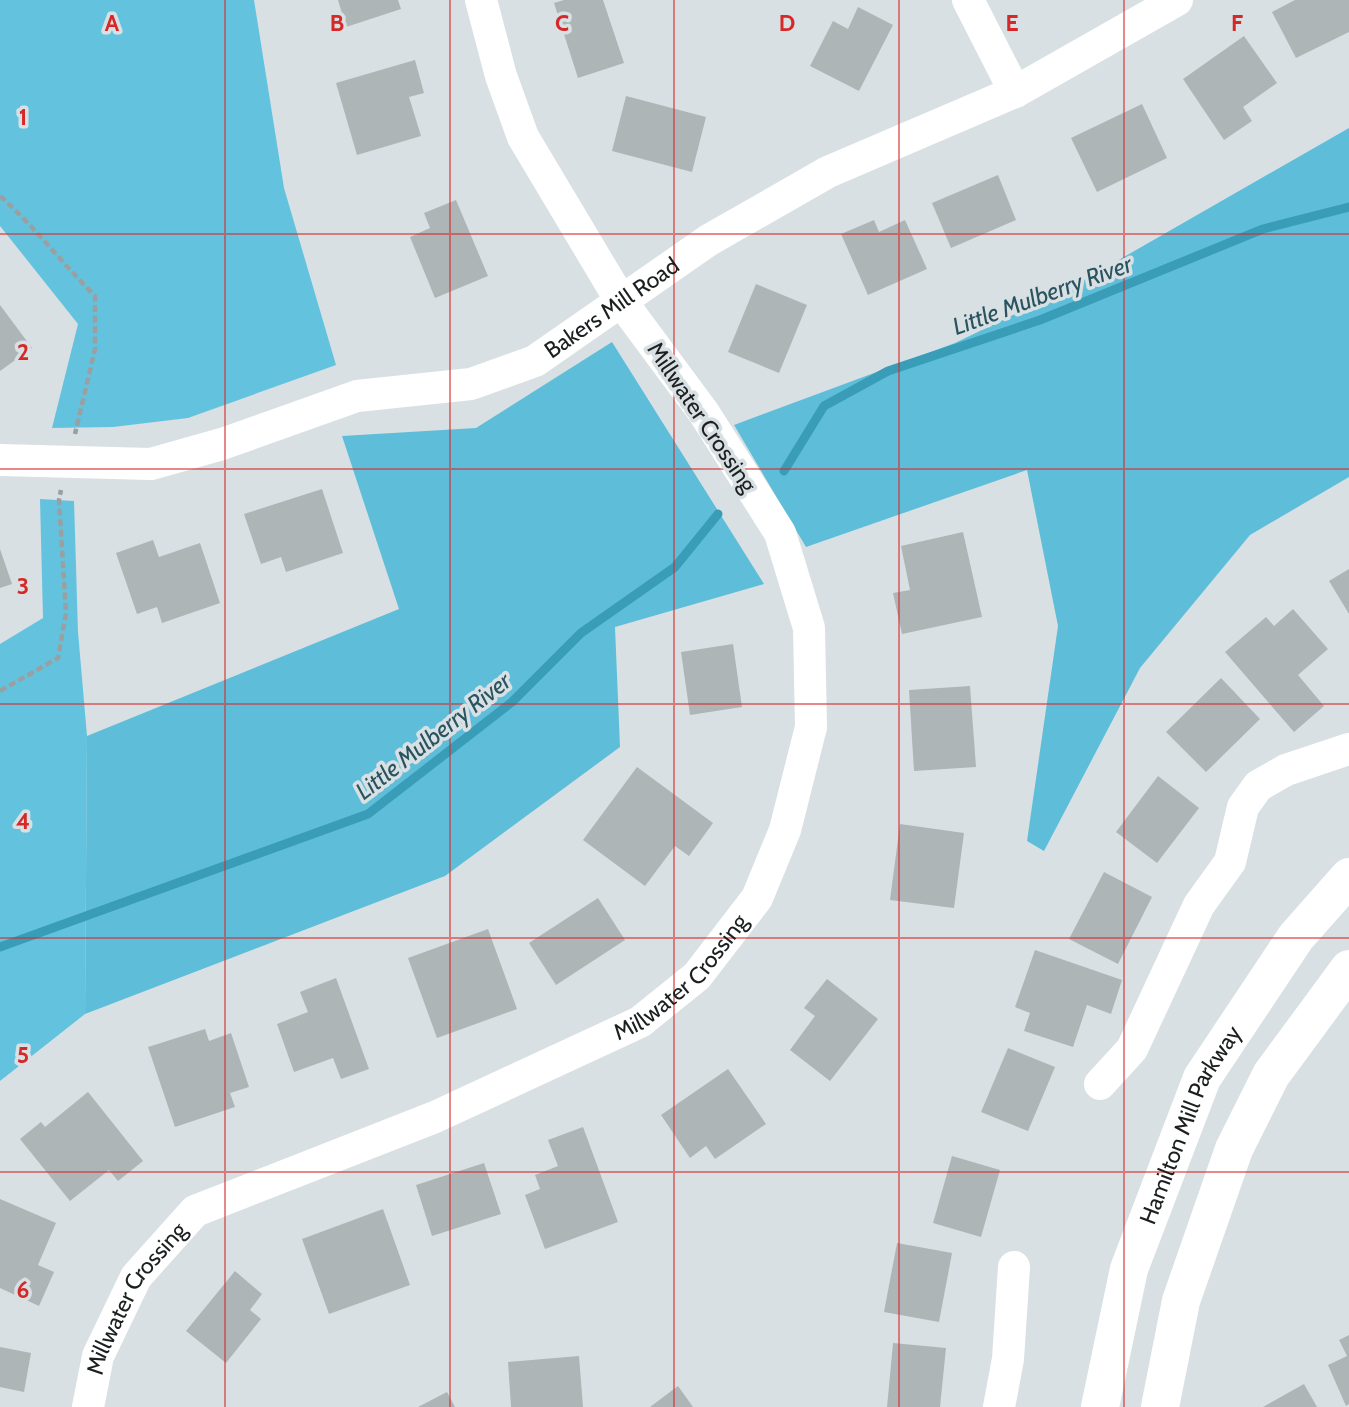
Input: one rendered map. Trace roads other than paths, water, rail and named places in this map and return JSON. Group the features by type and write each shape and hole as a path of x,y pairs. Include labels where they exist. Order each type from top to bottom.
{"street":[{"name":"Millwater Crossing","path":"88,1407 98,1356 136,1277 195,1211 435,1117 640,1022 697,976 757,898 785,831 811,727 809,628 780,533 704,413 621,301 523,137 501,76 481,0"},
{"path":"968,0 1015,92"},
{"name":"Bakers Mill Road","path":"0,460 151,464 222,443 357,396 471,384 535,361 709,240 828,172 1015,92 1177,0"},
{"path":"1100,1084 1132,1049 1199,905 1230,862 1243,807 1258,786 1286,771 1349,750"},
{"name":"Hamilton Mill Parkway","path":"1100,1407 1129,1269 1202,1079 1296,937 1349,877"},
{"path":"1160,1407 1181,1301 1234,1149 1271,1074 1349,969"},
{"path":"999,1407 1008,1359 1014,1267"}],"waterway":[{"name":"Little Mulberry River","path":"784,471 824,406 888,371 1040,320 1263,229 1349,207"},
{"name":"Little Mulberry River","path":"0,947 368,814 512,702 581,633 675,567 718,514"}]}
